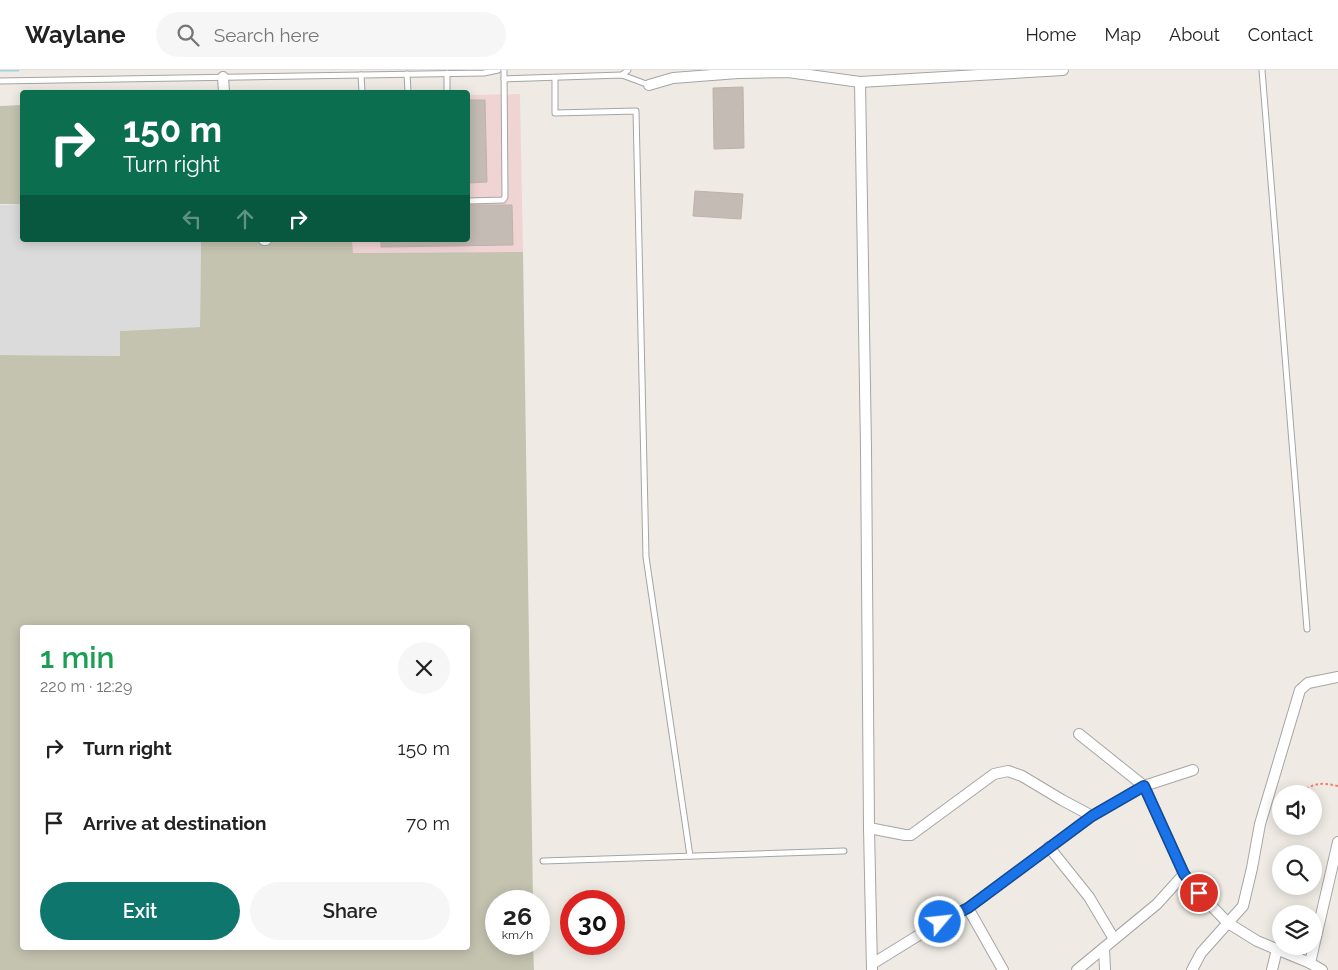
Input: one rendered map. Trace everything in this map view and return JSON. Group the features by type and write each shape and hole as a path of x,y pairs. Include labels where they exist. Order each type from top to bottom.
{"street":[{"path":"649,85 672,74 787,71 860,82 1063,70"},
{"path":"223,77 224,90"},
{"path":"860,82 872,967"},
{"path":"1192,970 1201,953 1243,906 1260,824 1300,690 1308,682 1338,677"},
{"path":"1079,734 1144,786 1184,874 1199,893 1228,923 1272,948"},
{"path":"872,967 940,922 968,908 1092,816 1144,786 1193,770"},
{"path":"869,828 910,835 994,774 1008,772 1022,776 1092,816"},
{"path":"1310,963 1338,842"},
{"path":"1049,847 1089,897 1114,939"},
{"path":"1083,968 1114,939 1157,904 1184,874"},
{"path":"968,908 1003,970"},
{"path":"1104,948 1105,970"},
{"path":"1272,970 1276,955"},
{"path":"1290,955 1322,970"}],"lane":[{"path":"0,80 361,75 498,70"},
{"path":"470,201 502,200 505,197 504,70"},
{"path":"562,77 563,70"},
{"path":"622,75 628,70"},
{"path":"1262,70 1307,629"},
{"path":"447,73 447,90"},
{"path":"407,74 408,90"},
{"path":"361,75 362,90"},
{"path":"504,80 622,75 649,85"},
{"path":"555,78 554,113 636,111 646,557 690,856"},
{"path":"543,861 844,851"}],"path":[{"path":"1312,785 1338,786"}],"shaded area":[{"path":"520,94 523,252 352,253 352,242 470,242 470,95"},
{"path":"20,105 20,204 0,204 0,106"},
{"path":"20,204 20,242 201,242 200,327 120,331 120,356 0,355 0,205"},
{"path":"201,242 352,242 353,253 523,252 533,890 485,890 485,955 533,955 534,970 0,970 0,355 120,356 120,331 200,327"}],"building":[{"path":"743,87 744,148 714,149 713,88"},
{"path":"470,100 485,100 487,182 470,183"},
{"path":"695,191 743,194 741,219 693,216"},
{"path":"470,205 512,205 513,245 381,247 381,242 470,242"}],"waterway":[{"path":"0,70 18,70"}],"route":[{"path":"940,922 968,908 1092,816 1144,786 1184,874 1199,893"}]}
